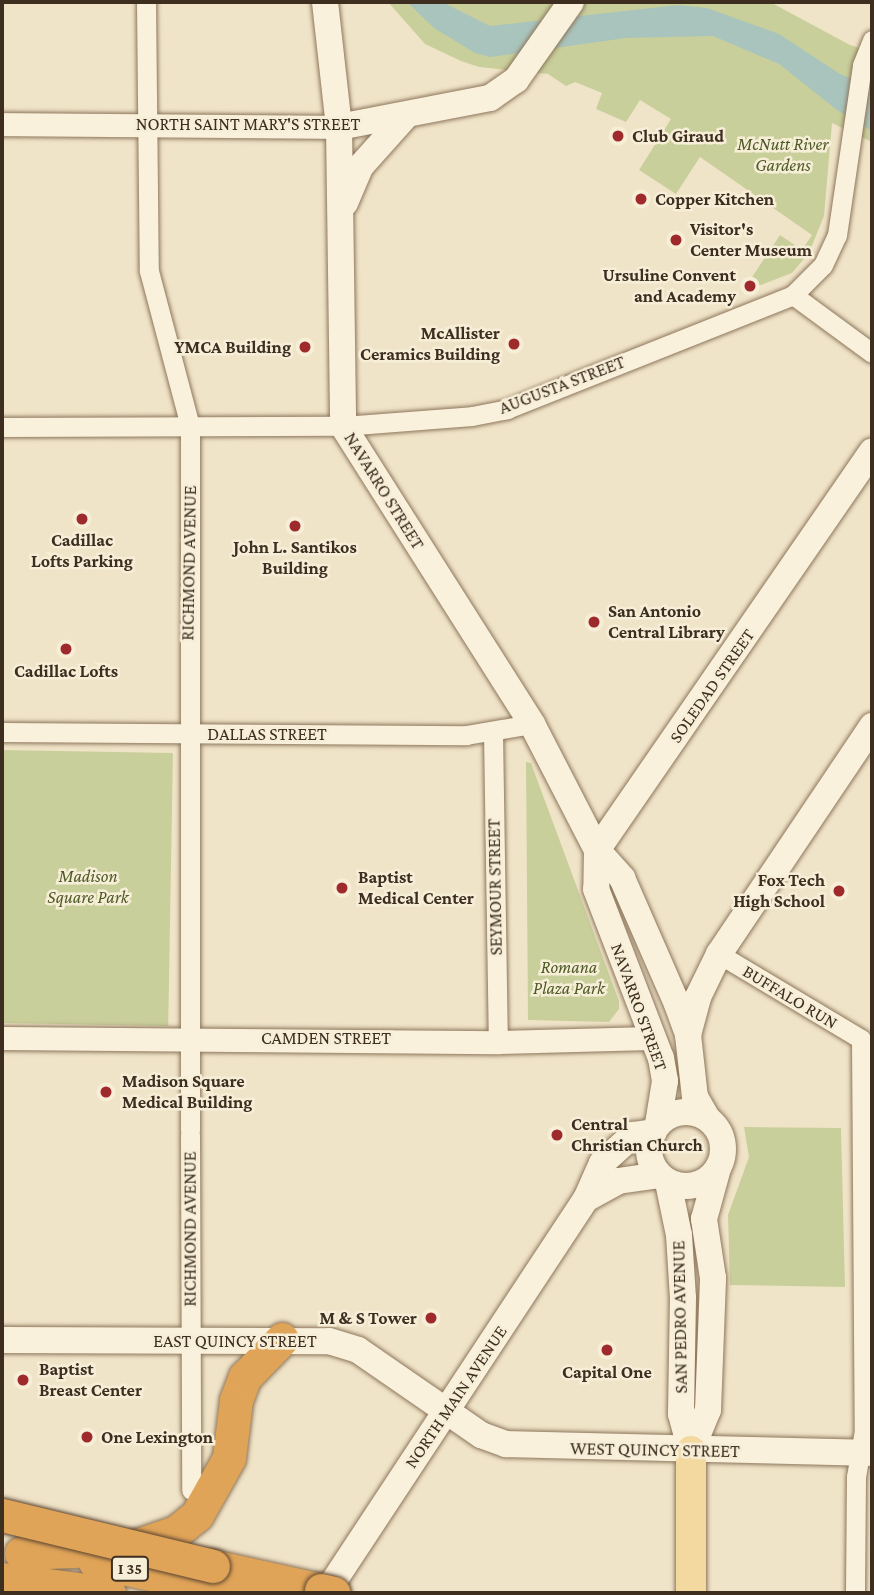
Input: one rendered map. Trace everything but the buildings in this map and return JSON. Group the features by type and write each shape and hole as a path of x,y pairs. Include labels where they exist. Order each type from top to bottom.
{"highway":[{"path":"6,1554 125,1549 176,1532 197,1515 229,1458 236,1400 245,1377 282,1339"},
{"path":"2,1515 213,1566"},
{"name":"I 35","path":"6,1554 213,1566 328,1591"},
{"name":"I 35","path":"6,1554 109,1593"},
{"name":"I 35","path":"6,1554 102,1564 238,1593"}],"main road":[{"name":"NAVARRO STREET","path":"325,2 340,127 343,426 532,724 597,850 622,878 688,1035 695,1097 707,1118"},
{"name":"NORTH SAINT MARY'S STREET","path":"340,127 404,118 490,98 516,80 571,2"},
{"path":"341,215 360,167 404,118"},
{"name":"SOLEDAD STREET","path":"597,850 872,452"},
{"path":"688,1035 698,997 719,954 872,726"},
{"name":"NAVARRO STREET","path":"597,850 596,889 665,1080 656,1128"},
{"path":"683,1112 707,1118 722,1142 718,1168 694,1185 664,1179 649,1150 656,1128 667,1116 683,1112"},
{"name":"NORTH MAIN AVENUE","path":"328,1591 586,1199 612,1152 633,1135 656,1128"},
{"name":"SAN PEDRO AVENUE","path":"691,1451 708,1410 713,1278 704,1219 718,1168"},
{"name":"NORTH MAIN AVENUE","path":"586,1199 618,1181 664,1179"},
{"name":"SAN PEDRO AVENUE","path":"664,1179 679,1235 682,1286 681,1413 691,1451 691,1593"},
{"name":"EAST QUINCY STREET","path":"2,1340 329,1341 358,1350 447,1412"},
{"name":"WEST QUINCY STREET","path":"447,1412 481,1435 513,1445 691,1451 866,1452"}],"street":[{"name":"RICHMOND AVENUE","path":"146,2 144,125 150,278 190,426 187,734 191,1490"},
{"name":"AUGUSTA STREET","path":"2,427 343,426 472,416 507,409 793,295 832,252 862,65 872,40"},
{"name":"NORTH SAINT MARY'S STREET","path":"2,124 340,127"},
{"path":"793,295 872,353"},
{"name":"DALLAS STREET","path":"2,732 493,732 532,724"},
{"name":"SEYMOUR STREET","path":"493,732 498,1042"},
{"name":"BUFFALO RUN","path":"719,954 861,1039 866,1452"},
{"name":"CAMDEN STREET","path":"2,1038 189,1037 498,1042 651,1038"},
{"path":"855,1593 856,1477 866,1452"}],"green space":[{"name":"McNutt River Gardens","path":"388,2 770,2 850,45 872,52 872,142 832,123 824,216 809,253 792,273 742,292 780,235 802,250 812,235 700,157 676,194 639,170 671,119 640,100 626,122 596,109 602,93 575,82 566,86 548,74 479,67 461,61 425,44"},
{"name":"Madison Square Park","path":"2,750 173,753 168,1026 2,1023"},
{"name":"Romana Plaza Park","path":"526,762 531,763 619,1001 619,1009 609,1022 528,1020"},
{"path":"744,1127 841,1128 845,1287 730,1285 728,1215 749,1157"}],"water":[{"path":"407,2 442,2 490,26 678,5 707,8 779,34 840,74 872,87 872,131 837,110 779,64 713,36 626,38 490,57 475,53 434,28"}],"place":[{"name":"Club Giraud","path":"618,136"},
{"name":"Copper Kitchen","path":"641,199"},
{"name":"Visitor's Center Museum","path":"676,240"},
{"name":"Ursuline Convent and Academy","path":"750,286"},
{"name":"McAllister Ceramics Building","path":"514,344"},
{"name":"YMCA Building","path":"305,347"},
{"name":"Cadillac Lofts Parking","path":"82,519"},
{"name":"John L. Santikos Building","path":"295,526"},
{"name":"San Antonio Central Library","path":"594,622"},
{"name":"Cadillac Lofts","path":"66,649"},
{"name":"Baptist Medical Center","path":"342,888"},
{"name":"Fox Tech High School","path":"839,891"},
{"name":"Madison Square Medical Building","path":"106,1092"},
{"name":"Central Christian Church","path":"557,1135"},
{"name":"M & S Tower","path":"431,1318"},
{"name":"Capital One","path":"607,1350"},
{"name":"Baptist Breast Center","path":"23,1380"},
{"name":"One Lexington","path":"87,1437"}]}
